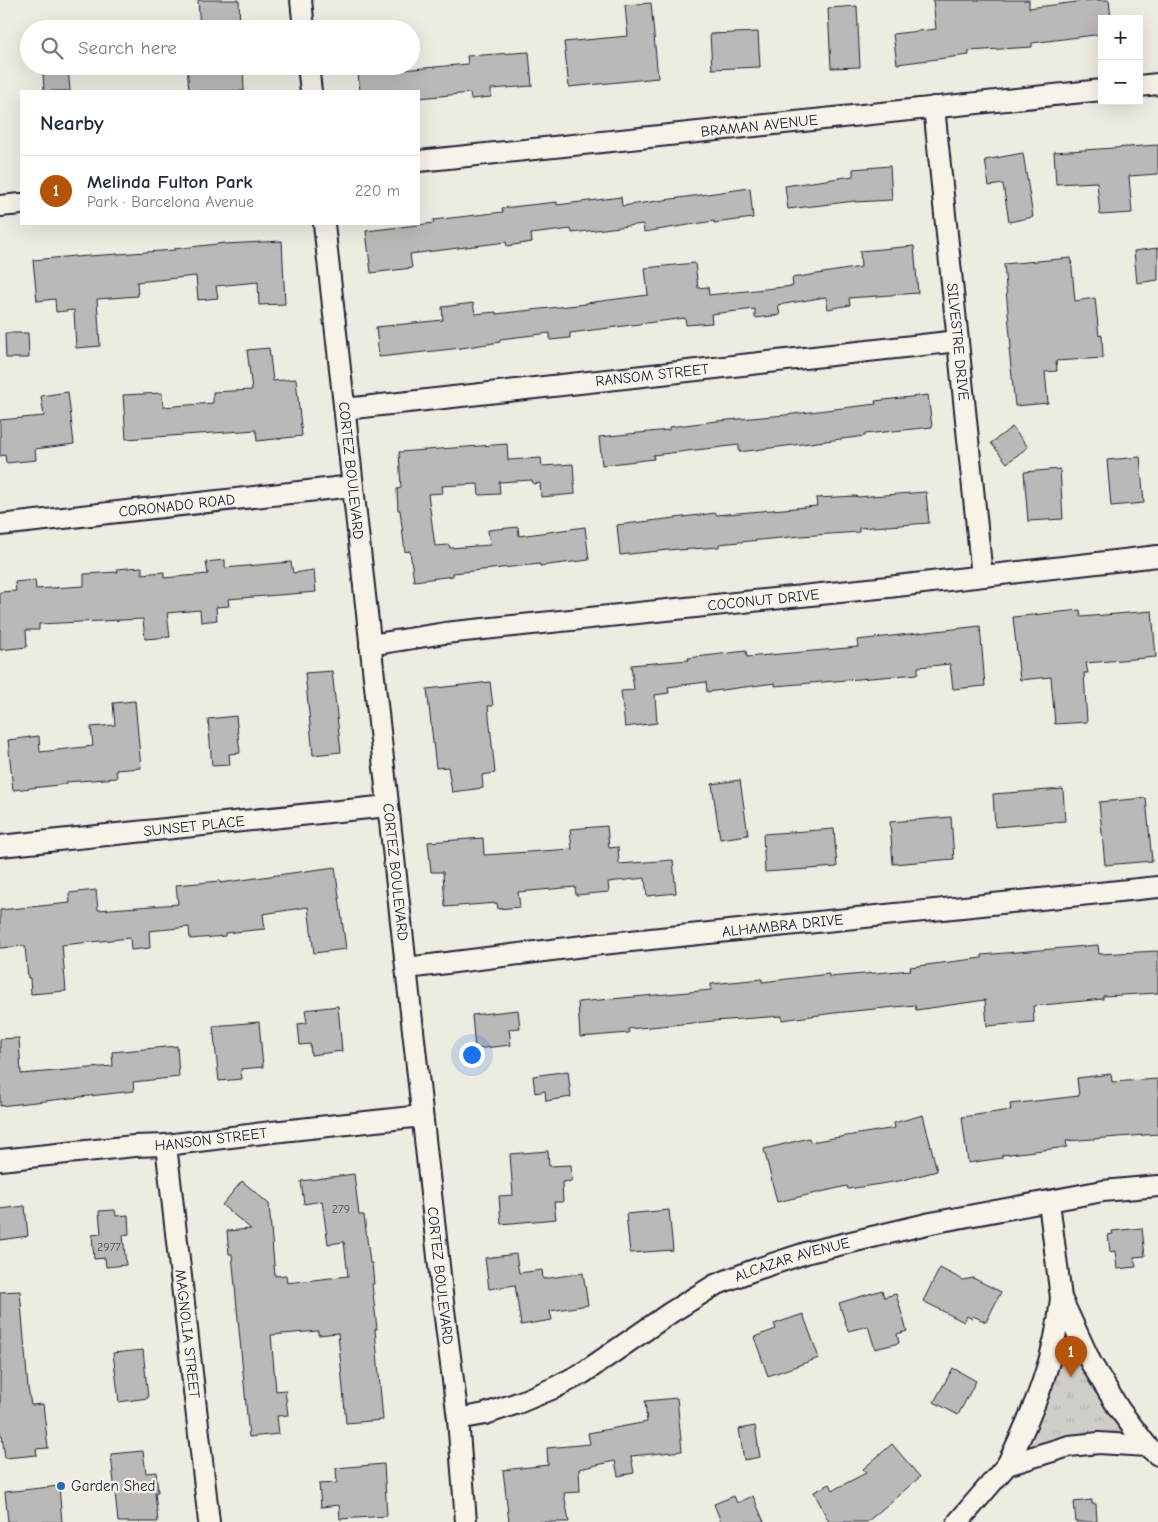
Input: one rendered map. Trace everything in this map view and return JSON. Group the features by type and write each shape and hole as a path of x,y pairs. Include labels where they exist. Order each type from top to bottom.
{"street":[{"path":"301,0 303,20"},
{"path":"309,75 311,90"},
{"path":"1143,86 1158,84"},
{"name":"BRAMAN AVENUE","path":"420,161 1098,90"},
{"name":"SILVESTRE DRIVE","path":"934,108 982,576"},
{"path":"0,206 20,204"},
{"name":"CORTEZ BOULEVARD","path":"324,225 422,1116 458,1419 466,1522"},
{"name":"RANSOM STREET","path":"345,409 958,341"},
{"name":"CORONADO ROAD","path":"0,524 353,486"},
{"name":"COCONUT DRIVE","path":"370,644 445,633 888,587 1158,556"},
{"name":"SUNSET PLACE","path":"0,846 388,806"},
{"name":"ALHAMBRA DRIVE","path":"407,968 592,945 1158,887"},
{"name":"HANSON STREET","path":"0,1160 134,1146 166,1145 422,1116"},
{"name":"MAGNOLIA STREET","path":"166,1145 209,1522"},
{"name":"ALCAZAR AVENUE","path":"458,1419 485,1414 554,1388 583,1373 670,1313 715,1285 754,1270 809,1252 931,1223 1103,1191 1158,1186"},
{"path":"958,1522 1007,1465 1023,1434 1040,1390 1055,1339 1061,1298 1049,1202"},
{"path":"1061,1298 1090,1364 1120,1409 1152,1451"},
{"path":"1007,1465 1069,1446 1099,1443 1152,1451"}],"green space":[{"path":"1059,1319 1147,1446 1099,1443 1007,1465"}],"building":[{"path":"198,0 239,0 240,20 199,20"},
{"path":"933,0 1029,0 1029,8 1093,0 1109,0 1111,15 1098,15 1098,35 1032,43 1032,47 969,51 969,55 897,64 893,34 936,29"},
{"path":"651,3 658,78 569,87 564,42 628,36 625,5"},
{"path":"857,6 860,67 831,68 828,8"},
{"path":"758,32 760,67 712,69 710,34"},
{"path":"529,52 532,86 491,89 491,97 471,99 470,93 420,98 420,90 360,90 358,75 420,75 420,68 468,64 467,56"},
{"path":"43,75 69,75 70,90 44,90"},
{"path":"188,75 243,75 244,90 189,90"},
{"path":"1158,145 1158,174 1129,176 1132,213 1100,215 1097,182 1056,184 1054,152"},
{"path":"1023,153 1033,217 1009,222 1003,184 989,186 985,160"},
{"path":"890,166 892,200 855,201 788,209 785,186 853,176 853,169"},
{"path":"750,188 753,218 714,223 714,221 644,232 643,224 572,233 571,229 531,234 532,242 507,246 506,242 410,254 412,268 371,273 366,231 434,223 433,220 503,212 502,208 557,202 557,205 621,197 622,206"},
{"path":"282,241 285,304 259,305 258,282 216,286 218,298 198,300 196,276 137,282 138,296 97,299 100,346 76,348 74,310 56,312 55,299 37,301 33,260 175,250 225,243"},
{"path":"914,246 918,293 849,298 850,305 828,309 826,297 778,305 780,315 755,318 755,309 711,314 712,323 686,325 685,318 570,333 570,338 550,340 550,333 500,339 500,342 461,348 379,357 376,327 443,320 442,307 473,303 475,314 496,312 496,314 648,295 645,268 695,263 698,288 708,287 709,295 793,286 792,278 861,267 860,251"},
{"path":"1158,248 1158,280 1137,283 1134,251"},
{"path":"1071,258 1075,301 1095,298 1099,336 1102,335 1103,358 1056,361 1057,371 1045,372 1048,403 1015,406 1009,348 1011,348 1004,264"},
{"path":"5,333 28,333 29,358 6,358"},
{"path":"269,348 273,381 296,379 302,436 257,441 256,430 126,439 123,395 162,393 163,407 213,403 213,392 252,390 247,350"},
{"path":"68,392 74,444 35,449 36,460 6,463 5,455 0,456 0,420 44,416 41,396"},
{"path":"928,395 932,427 865,434 865,436 739,452 739,445 653,455 654,459 602,465 599,437 669,430 669,427 717,421 876,404 875,401"},
{"path":"1012,427 1028,447 1007,463 991,443"},
{"path":"507,444 508,460 541,458 542,466 573,464 575,494 541,497 540,483 533,484 532,480 499,482 500,494 479,495 478,484 442,486 443,493 428,494 435,546 449,545 450,548 490,545 488,530 518,527 519,536 585,527 589,560 453,573 453,576 414,581 410,551 405,552 400,510 398,510 397,489 401,488 399,452"},
{"path":"1140,457 1144,503 1111,506 1107,460"},
{"path":"1060,469 1063,519 1028,521 1024,472"},
{"path":"926,492 929,523 859,528 859,532 719,544 719,547 620,555 617,525 716,513 716,515 817,506 816,498"},
{"path":"225,560 225,568 291,562 293,573 314,570 316,592 228,599 229,606 216,607 217,620 201,622 200,610 167,613 170,637 145,639 143,619 39,624 39,630 26,630 27,647 0,650 0,592 16,591 15,582 35,580 36,589 84,586 84,574 118,572 117,569 142,567 142,574 164,572 164,578 208,574 206,562"},
{"path":"1080,610 1081,617 1152,611 1156,657 1086,663 1088,673 1084,673 1087,722 1055,724 1051,677 1020,680 1013,617"},
{"path":"980,626 985,686 953,689 950,664 918,667 918,674 775,686 775,683 707,692 706,682 668,687 669,693 655,695 657,723 625,727 621,691 634,690 631,665 689,660 688,658 746,651 747,657 858,647 857,640"},
{"path":"332,671 341,752 313,755 305,673"},
{"path":"490,682 493,706 488,706 495,773 482,775 483,788 452,792 448,767 436,768 427,689"},
{"path":"135,701 141,768 116,770 117,778 66,782 67,784 13,790 8,740 39,736 40,752 93,746 91,727 115,725 113,703"},
{"path":"236,716 240,753 229,754 230,765 212,766 208,719"},
{"path":"740,780 748,835 720,839 712,784"},
{"path":"1063,789 1065,821 995,827 993,794"},
{"path":"1146,798 1152,861 1105,865 1099,802"},
{"path":"951,817 954,859 893,864 890,822"},
{"path":"607,826 609,848 618,847 619,864 673,860 676,893 647,896 645,878 608,882 609,892 576,895 575,887 518,892 520,907 498,909 497,903 445,907 443,872 431,872 428,842 483,838 484,855 572,849 570,829"},
{"path":"834,829 837,867 765,872 763,834"},
{"path":"335,867 346,949 314,953 308,907 263,914 265,929 225,933 225,936 190,939 189,927 149,931 150,948 131,950 130,938 62,945 66,991 31,994 25,946 0,948 0,910 70,903 69,893 96,890 98,910 178,904 176,885 220,881 220,883"},
{"path":"1098,945 1099,954 1158,951 1158,993 1103,996 1103,999 1033,1006 1034,1022 987,1026 985,1000 916,1010 915,1005 782,1020 782,1016 714,1021 628,1029 629,1033 580,1037 578,1002 711,990 711,984 762,979 762,982 829,974 829,977 911,970 910,967 982,958 982,955"},
{"path":"338,1006 342,1051 311,1055 310,1044 300,1045 298,1024 307,1023 305,1010"},
{"path":"518,1010 520,1028 509,1029 511,1045 475,1049 472,1015"},
{"path":"259,1022 263,1067 241,1069 242,1079 219,1081 213,1026"},
{"path":"19,1038 21,1074 113,1066 112,1052 177,1046 179,1077 133,1082 134,1091 0,1106 0,1039"},
{"path":"568,1071 571,1097 546,1101 545,1091 535,1093 533,1076"},
{"path":"1111,1074 1112,1082 1158,1079 1158,1134 1066,1141 1067,1147 1002,1155 1002,1158 968,1163 962,1117 1011,1110 1010,1104 1079,1096 1077,1078"},
{"path":"923,1115 937,1171 899,1181 848,1189 847,1186 777,1202 764,1149 809,1138 810,1142 895,1128 894,1123"},
{"path":"548,1151 549,1166 571,1165 572,1181 562,1182 563,1202 554,1202 556,1219 501,1224 499,1196 513,1195 510,1154"},
{"path":"354,1174 359,1215 364,1215 370,1263 372,1263 374,1284 372,1284 377,1329 375,1329 383,1420 346,1423 338,1333 318,1335 318,1331 271,1335 276,1391 285,1390 288,1415 277,1416 279,1434 249,1437 232,1254 229,1254 227,1231 251,1229 222,1205 242,1181 269,1204 275,1276 286,1275 287,1283 348,1276 344,1242 328,1244 322,1201 304,1204 301,1181"},
{"path":"25,1206 28,1236 0,1240 0,1209"},
{"path":"115,1210 116,1216 128,1215 129,1234 123,1235 126,1265 106,1267 105,1258 94,1259 92,1235 101,1234 99,1211"},
{"path":"669,1210 673,1250 630,1253 626,1214"},
{"path":"1142,1228 1145,1256 1134,1257 1136,1267 1117,1269 1115,1251 1110,1252 1108,1235 1113,1234 1112,1231"},
{"path":"516,1254 519,1273 542,1270 543,1279 583,1273 588,1305 550,1311 552,1320 521,1325 515,1285 489,1289 485,1258"},
{"path":"940,1268 963,1280 973,1278 1001,1292 986,1322 973,1316 972,1319 967,1316 964,1322 923,1301"},
{"path":"882,1290 884,1297 896,1294 907,1331 897,1334 899,1343 875,1349 868,1326 848,1331 839,1303"},
{"path":"20,1291 31,1405 43,1404 48,1448 36,1449 37,1455 5,1458 2,1435 0,1435 0,1292"},
{"path":"803,1314 819,1358 768,1376 754,1337 776,1329 774,1324"},
{"path":"143,1350 148,1398 119,1402 113,1353"},
{"path":"953,1368 976,1381 958,1415 934,1402"},
{"path":"677,1398 682,1451 631,1456 634,1473 618,1476 615,1461 579,1469 580,1492 564,1493 569,1522 509,1522 503,1470 548,1465 547,1448 590,1444 588,1433 647,1422 645,1401"},
{"path":"755,1426 760,1457 744,1460 739,1429"},
{"path":"892,1444 920,1477 867,1522 829,1522 814,1492 830,1484 833,1490 866,1473 863,1469"},
{"path":"143,1451 146,1473 156,1472 158,1492 155,1492 158,1522 118,1522 111,1454"},
{"path":"384,1464 387,1516 340,1519 339,1505 321,1507 319,1484 337,1483 336,1468"},
{"path":"59,1486 62,1522 8,1522 5,1492"},
{"path":"734,1496 737,1503 753,1496 764,1522 721,1522 714,1504"},
{"path":"1092,1500 1092,1504 1096,1504 1097,1522 1076,1522 1074,1502"}],"place":[{"name":"Melinda Fulton Park","path":"1071,1377"},
{"name":"Garden Shed","path":"61,1486"}]}
